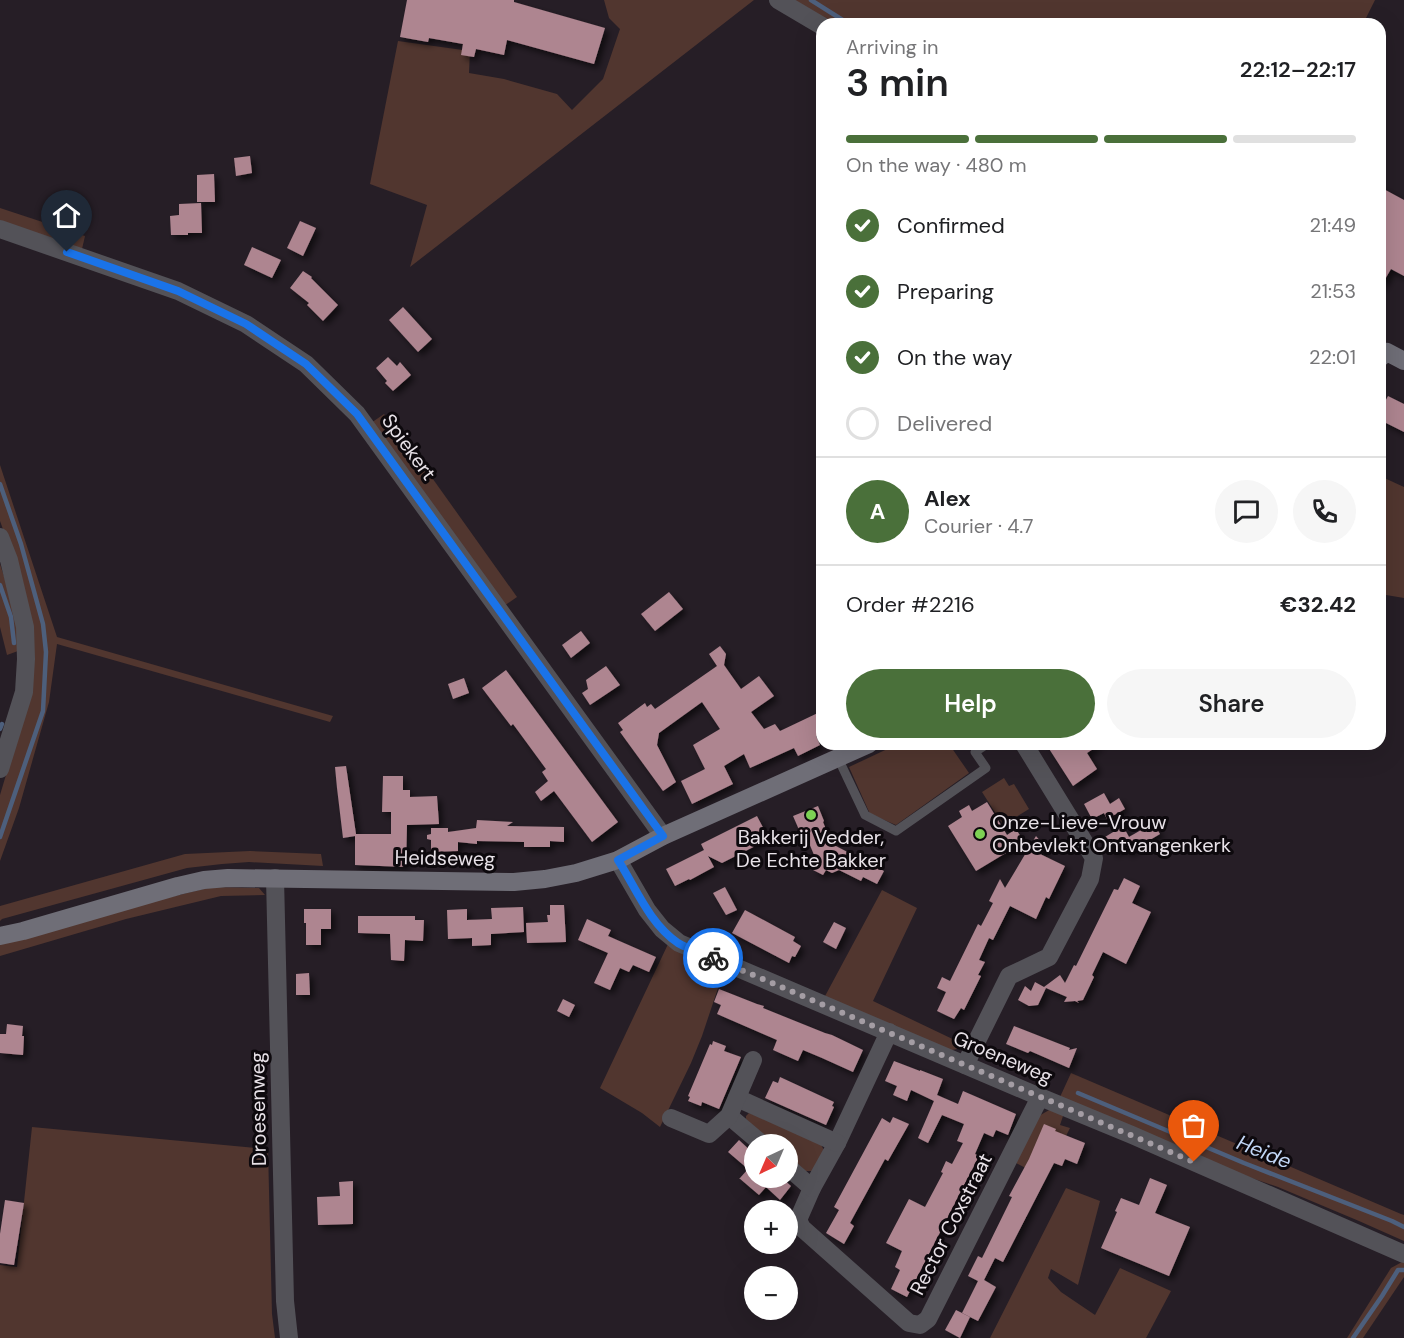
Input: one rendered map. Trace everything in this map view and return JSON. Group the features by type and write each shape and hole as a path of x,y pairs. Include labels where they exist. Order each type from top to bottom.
{"street":[{"path":"778,0 816,22"},
{"name":"Spiekert","path":"0,229 178,291 246,324 306,364 357,414 663,836"},
{"path":"1386,354 1404,361"},
{"path":"0,537 9,560 25,627 26,659 24,692 0,769"},
{"name":"Heidseweg","path":"0,936 186,884 228,878 514,882 576,873 618,860 663,836 857,750"},
{"path":"965,1065 1009,976 1049,957 1090,879 1094,858 1028,750"},
{"name":"Groeneweg","path":"618,860 647,910 662,929 679,943 1132,1135 1404,1254"},
{"name":"Droesenweg","path":"275,878 285,1301 289,1338"},
{"name":"Rector Coxstraat","path":"888,1032 837,1143 812,1188 798,1220 802,1228 909,1323 920,1325 928,1319 1040,1097"},
{"path":"671,1118 709,1134 729,1116 753,1060"},
{"path":"737,1098 837,1143"},
{"path":"729,1116 750,1134"},
{"path":"798,1176 812,1188"}],"lane":[{"path":"838,759 865,815 896,831 986,768 975,752 978,750"}],"shaded area":[{"path":"604,0 754,0 410,267 427,205 370,184 398,41 470,51 469,73 504,79 557,94 572,110 603,79 620,29 609,18"},
{"path":"794,0 1375,0 1366,18 821,18"},
{"path":"0,208 85,236 82,249 0,222"},
{"path":"384,414 403,437 517,597 504,606 371,423"},
{"path":"0,465 57,637 333,716 330,722 57,644 49,702 19,808 0,861 0,795 26,708 13,557 0,521"},
{"path":"1386,479 1404,487 1404,598 1386,595"},
{"path":"0,564 14,607 18,629 18,651 7,655 0,627"},
{"path":"885,750 953,750 969,773 896,825 870,814 849,767"},
{"path":"1004,778 1009,786 1014,784 1029,809 1003,825 982,792"},
{"path":"250,851 321,854 323,866 249,862 187,868 0,921 0,906 185,854"},
{"path":"212,887 259,888 265,895 221,896 126,919 0,956 0,942"},
{"path":"882,890 917,908 873,1001 963,1044 962,1048 947,1051 824,998"},
{"path":"669,942 724,970 691,1063 660,1127 642,1113 600,1088"},
{"path":"1071,1073 1404,1215 1404,1241 1278,1187 1234,1172 1060,1097"},
{"path":"1051,1109 1064,1113 1060,1125 1070,1128 1045,1178 1014,1162 1037,1117"},
{"path":"749,1113 819,1141 825,1152 812,1171 803,1171 798,1166 798,1134 762,1134 746,1119"},
{"path":"32,1127 268,1149 272,1314 275,1338 0,1338 0,1265 17,1267"},
{"path":"1066,1188 1100,1201 1078,1285 1051,1269 1048,1278 1061,1292 1095,1315 1120,1268 1171,1291 1146,1338 990,1338"},
{"path":"1404,1262 1404,1277 1363,1338 1347,1338 1391,1268"}],"building":[{"path":"407,0 514,0 514,2 605,28 594,64 507,40 504,55 476,49 474,57 461,55 463,44 429,38 428,42 400,37"},
{"path":"250,156 252,173 236,176 234,158"},
{"path":"214,174 215,202 197,202 197,175"},
{"path":"1386,190 1404,200 1404,276 1391,269 1386,278"},
{"path":"201,203 202,233 171,235 170,216 179,215 179,204"},
{"path":"300,221 316,228 303,256 287,248"},
{"path":"252,247 281,260 272,278 244,265"},
{"path":"303,271 312,277 338,305 323,321 307,305 309,303 290,288"},
{"path":"403,307 432,339 418,352 389,320"},
{"path":"388,357 397,366 400,362 411,375 393,391 376,368"},
{"path":"1388,396 1404,404 1404,432 1386,423"},
{"path":"669,592 683,609 655,631 641,614"},
{"path":"581,631 590,643 571,658 562,645"},
{"path":"720,646 726,654 724,665 741,689 759,676 774,696 751,712 764,729 775,724 780,731 816,714 816,747 798,756 794,748 750,768 744,754 724,766 733,784 692,804 681,781 705,769 693,745 720,729 702,702 659,733 657,745 676,782 663,791 620,732 623,730 618,723 645,703 647,707 651,704 655,709 717,666 709,654"},
{"path":"606,666 620,685 590,705 582,693 588,689 586,680"},
{"path":"506,670 618,822 592,842 554,791 541,801 535,792 548,781 542,772 546,769 513,724 511,726 482,688"},
{"path":"464,678 469,693 453,699 448,684"},
{"path":"1050,750 1092,750 1087,753 1097,769 1073,786"},
{"path":"346,766 356,834 391,834 391,812 382,812 383,776 403,776 403,790 410,790 410,797 437,796 439,824 407,825 406,867 355,865 355,836 343,838 335,767"},
{"path":"1104,793 1110,804 1119,798 1125,809 1107,819 1104,813 1092,819 1084,804"},
{"name":"Onze-Lieve-Vrouw Onbevlekt Ontvangenkerk","path":"987,802 1007,835 1016,829 1024,842 976,871 948,826 962,817 959,811 969,805 972,811"},
{"path":"818,806 832,844 884,871 877,884 863,877 861,881 839,870 832,873 826,870 823,875 813,870 817,862 804,831 800,832 793,816"},
{"path":"757,816 769,839 722,863 708,856 714,867 675,886 666,869 704,850 701,844"},
{"path":"477,820 513,822 507,826 564,827 564,842 550,841 550,847 524,847 524,842 477,841 477,844 458,842 458,851 431,852 431,840 427,839 427,835 431,834 431,828 448,828 448,832 476,828"},
{"path":"1153,823 1160,834 1128,853 1124,847 1114,853 1105,837 1123,826 1129,837"},
{"path":"1036,836 1047,849 1040,854 1065,866 1049,899 1046,897 1036,919 1010,906 993,940 989,938 979,960 985,962 978,975 981,976 964,1010 961,1008 954,1019 937,1011 946,992 937,988 942,977 950,981 978,924 981,926 993,903 989,901 1000,879 1005,888"},
{"path":"1124,878 1140,886 1132,903 1151,912 1126,964 1103,952 1083,1000 1077,1001 1079,1003 1064,1002 1067,997 1046,988 1038,1005 1029,1006 1018,1000 1025,986 1031,991 1035,982 1044,987 1060,975 1065,983 1074,965 1076,966 1114,889 1118,890"},
{"path":"725,887 737,910 726,915 713,893"},
{"path":"550,905 564,905 566,942 527,943 526,923 548,922 547,915 550,915"},
{"path":"523,907 524,932 491,934 491,945 472,946 472,938 448,939 447,910 467,909 467,920 492,919 491,908"},
{"path":"304,909 331,909 331,929 321,929 321,945 306,945"},
{"path":"745,910 795,937 793,941 801,946 789,963 732,933"},
{"path":"358,916 415,916 415,920 424,920 423,941 405,940 404,961 391,960 390,934 358,933"},
{"path":"587,919 611,930 608,936 656,957 649,972 633,965 629,972 620,968 610,990 594,983 608,953 578,940"},
{"path":"834,922 846,928 836,949 823,942"},
{"path":"309,973 310,995 296,995 296,974"},
{"path":"719,989 764,1006 763,1008 832,1035 863,1050 853,1072 803,1050 798,1061 773,1050 777,1040 717,1014 721,1005 714,1002"},
{"path":"563,999 575,1005 569,1017 557,1011"},
{"path":"7,1024 23,1026 23,1055 0,1053 0,1034 6,1034"},
{"path":"1014,1026 1070,1048 1069,1050 1077,1048 1069,1068 1030,1051 1028,1053 1006,1044"},
{"path":"713,1041 726,1046 724,1051 741,1057 719,1109 702,1102 701,1106 688,1101 690,1097 688,1096"},
{"path":"894,1061 943,1079 937,1095 958,1104 963,1091 1016,1114 1008,1135 996,1130 993,1137 984,1133 975,1154 979,1156 907,1297 891,1289 900,1270 895,1267 902,1251 886,1243 909,1199 925,1207 943,1173 941,1172 946,1161 952,1164 963,1143 957,1141 964,1124 942,1115 928,1143 918,1138 934,1101 911,1090 907,1101 893,1095 897,1086 885,1081"},
{"path":"780,1077 834,1102 826,1125 765,1098 773,1081 778,1083"},
{"path":"893,1117 909,1124 888,1161 885,1159 850,1223 854,1226 844,1244 826,1233 839,1210 834,1207 882,1118 890,1123"},
{"path":"1044,1124 1085,1143 1077,1164 1065,1159 1062,1166 1054,1163 1003,1262 995,1258 984,1280 996,1287 978,1321 962,1313 978,1281 968,1276 978,1256 982,1258"},
{"path":"739,1140 744,1145 744,1166 728,1152"},
{"path":"1150,1178 1167,1185 1155,1213 1190,1227 1169,1276 1101,1248 1121,1198 1139,1205"},
{"path":"353,1181 353,1224 318,1225 317,1197 340,1196 339,1182"},
{"path":"751,1188 765,1188 759,1195"},
{"path":"767,1188 789,1188 780,1200"},
{"path":"5,1200 24,1203 14,1265 0,1263 0,1234"},
{"path":"956,1310 970,1317 960,1338 945,1330"}],"waterway":[{"path":"811,0 840,18"},
{"path":"0,484 21,544 43,624 46,652 43,711 0,837"},
{"path":"0,585 11,617 14,643"},
{"path":"0,729 2,724"},
{"name":"Heide","path":"1078,1093 1404,1227"},
{"path":"1353,1338 1398,1270 1404,1270"}],"way so far":[{"path":"713,958 1194,1162"}],"place":[{"name":"Bakkerij Vedder, De Echte Bakker","path":"811,815"},
{"name":"Onze-Lieve-Vrouw Onbevlekt Ontvangenkerk","path":"980,834"}],"route":[{"path":"67,252 178,291 246,324 306,364 357,414 663,836 618,860 647,910 662,929 679,943 713,958"}]}
